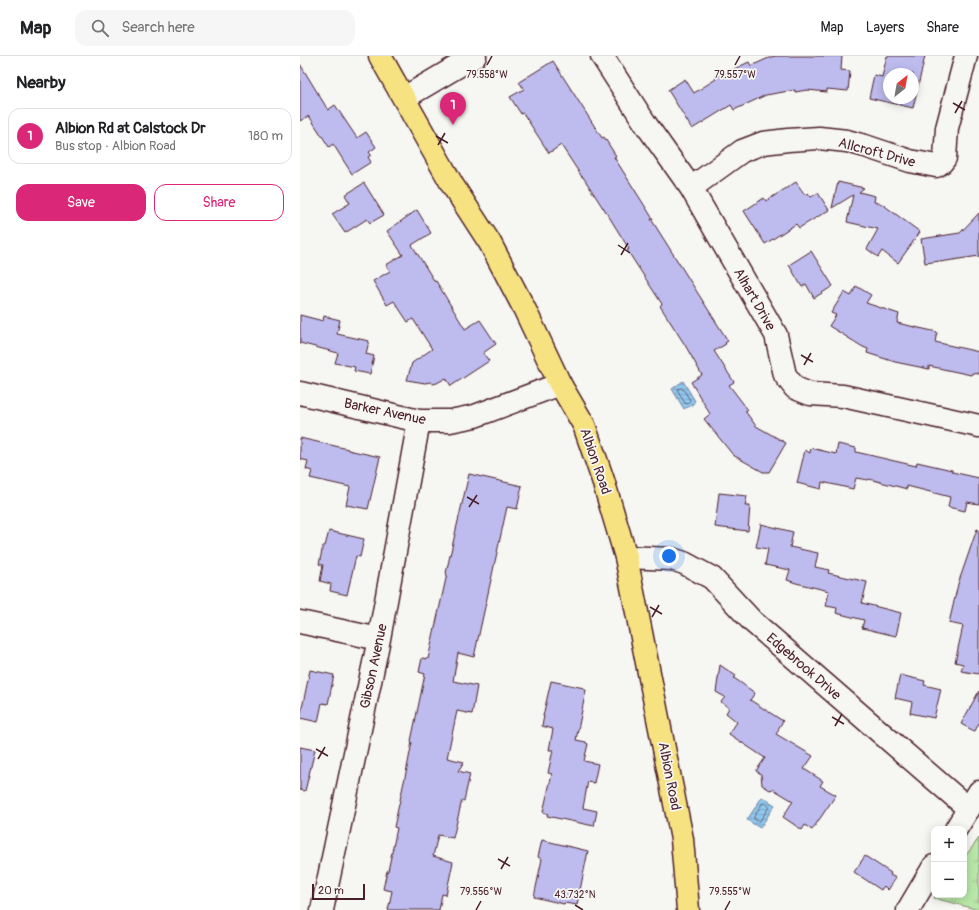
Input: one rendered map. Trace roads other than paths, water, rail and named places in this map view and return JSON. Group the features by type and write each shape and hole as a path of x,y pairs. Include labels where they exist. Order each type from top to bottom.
{"main road":[{"name":"Albion Road","path":"380,56 453,186 490,243 524,308 560,384 584,425 603,480 626,557 682,839 688,910"}],"street":[{"path":"404,98 475,56"},
{"name":"Alhart Drive","path":"602,56 647,126 691,188 776,335 785,375 795,388 810,394 843,396 979,426"},
{"name":"Allcroft Drive","path":"691,188 742,151 763,143 788,140 819,138 847,141 910,161 936,166 945,158 947,128 966,56"},
{"name":"Barker Avenue","path":"300,393 419,421 450,422 475,416 560,384"},
{"name":"Gibson Avenue","path":"322,910 379,639 419,421"},
{"name":"Edgebrook Drive","path":"626,557 672,559 684,563 712,578 752,621 888,738 974,800"},
{"path":"300,622 379,639"},
{"path":"958,826 974,800"},
{"path":"908,910 931,871"}],"water":[{"path":"683,381 695,401 691,406 684,409 672,389"},
{"path":"762,797 775,805 760,828 747,820"}],"place":[{"name":"Albion Rd at Calstock Dr","path":"453,125"}]}
